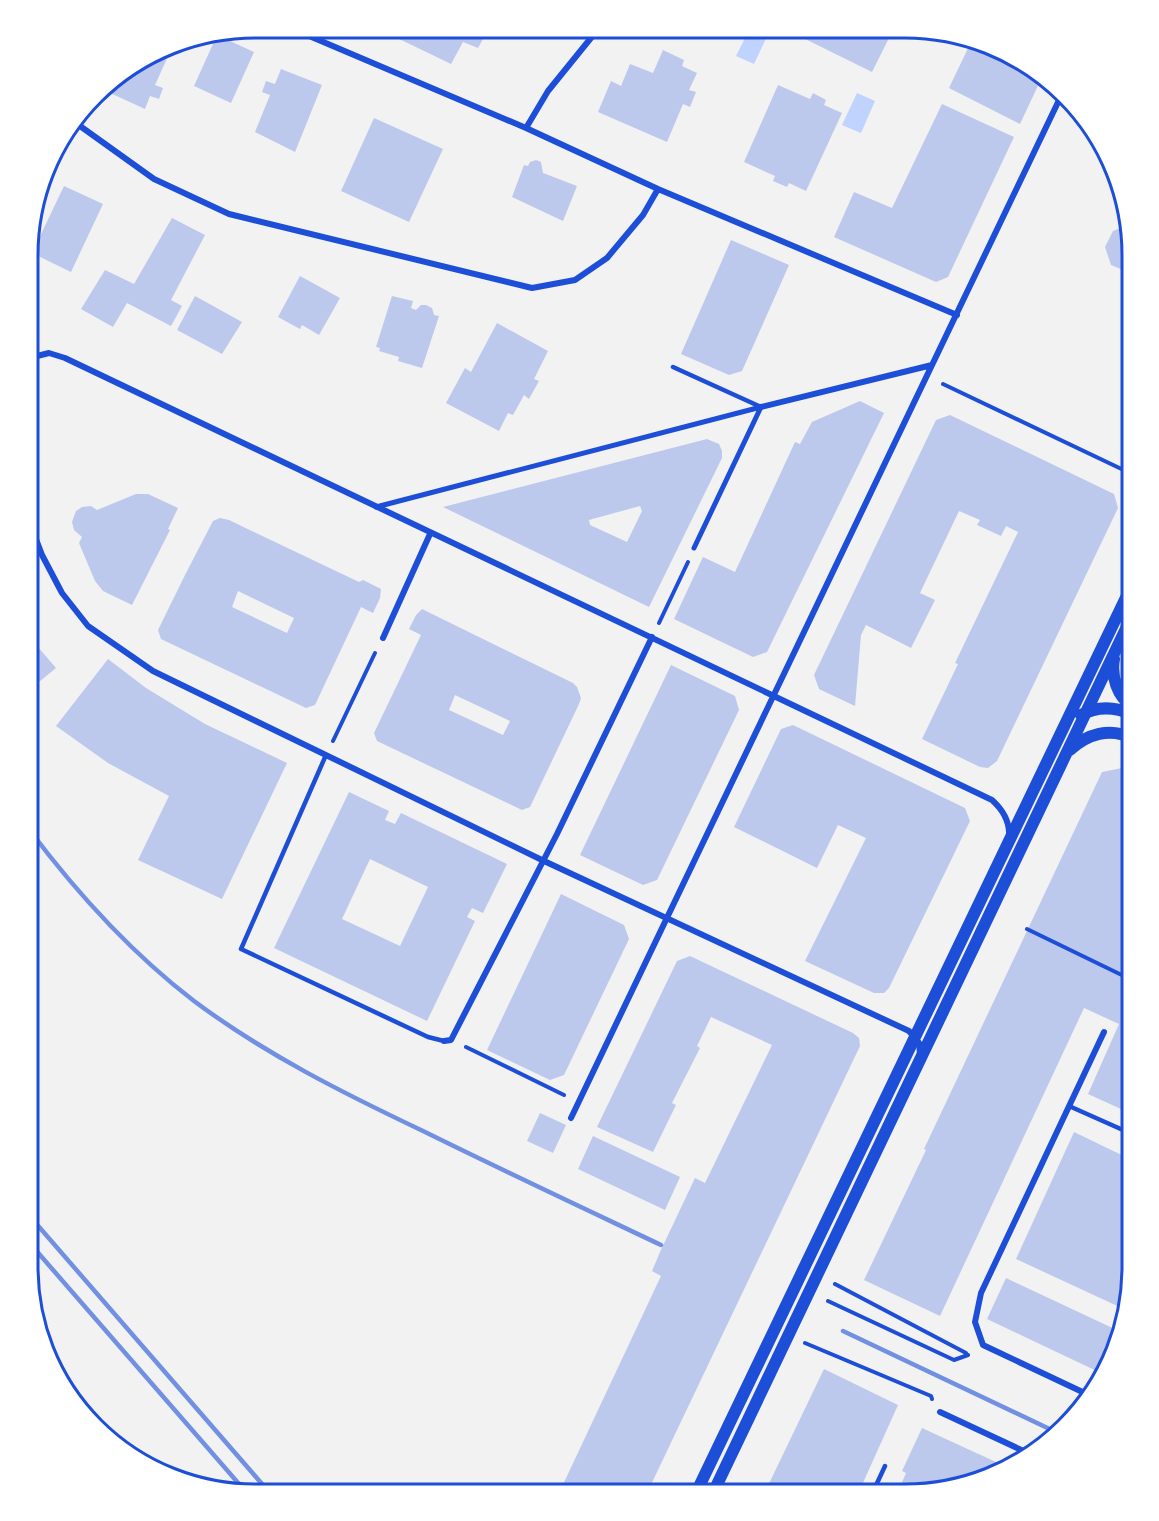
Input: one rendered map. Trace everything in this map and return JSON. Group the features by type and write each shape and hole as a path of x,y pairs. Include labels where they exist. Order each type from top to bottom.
{"main road":[{"path":"700,1484 1122,606"},
{"path":"717,1484 1122,637"},
{"path":"1115,652 1114,680 1122,696"},
{"path":"1059,738 1065,728 1085,713 1111,708 1122,711"},
{"path":"1061,763 1068,752 1089,737 1113,732 1122,735"}],"street":[{"path":"314,38 526,128 658,189 957,315"},
{"path":"526,128 548,91 591,38"},
{"path":"571,1118 1058,101"},
{"path":"80,126 154,179 229,214 532,288 575,279 607,258 643,215 658,189"},
{"path":"38,356 50,353 65,358 992,800 1001,808 1007,819 1008,843"},
{"path":"376,507 761,407 932,366"},
{"path":"694,548 761,407"},
{"path":"383,638 430,534"},
{"path":"38,544 62,592 88,626 153,671 544,861 909,1031 915,1036 921,1052 919,1060"},
{"path":"448,1040 544,861 652,637"},
{"path":"1082,1392 983,1345 975,1322 981,1293 1104,1032"},
{"path":"940,1412 1021,1450"}],"lane":[{"path":"673,367 761,407"},
{"path":"326,755 241,949 428,1037 448,1040"},
{"path":"1069,1106 1122,1130"},
{"path":"877,1484 885,1466"}],"path":[{"path":"922,388 933,379 1122,469"},
{"path":"652,637 694,548"},
{"path":"326,755 383,638"},
{"path":"1027,929 1122,975"},
{"path":"448,1040 578,1102"},
{"path":"809,1292 954,1360 970,1355 983,1345"},
{"path":"856,1295 970,1355"},
{"path":"829,1353 910,1388"}],"water":[{"path":"745,38 766,38 754,64 736,56"},
{"path":"857,93 875,101 861,133 842,125"}],"building":[{"path":"397,38 484,38 478,48 463,42 451,64"},
{"path":"803,38 889,38 872,72"},
{"path":"226,39 254,52 231,103 194,86 214,42"},
{"path":"968,47 1001,60 1039,84 1020,124 949,88"},
{"path":"663,50 684,60 682,66 697,73 689,90 696,92 690,107 683,104 667,142 598,112 611,81 621,86 630,64 653,73"},
{"path":"169,55 155,85 163,88 159,99 150,96 145,109 110,93 134,74"},
{"path":"281,69 322,85 295,152 255,132 270,95 262,92 266,81 275,84"},
{"path":"778,85 810,99 813,93 826,100 824,105 842,113 806,191 789,183 787,187 773,181 775,176 744,162"},
{"path":"942,104 1014,137 948,277 936,282 834,237 854,192 892,208"},
{"path":"374,118 443,149 409,222 341,191"},
{"path":"536,160 541,162 543,173 577,186 563,221 512,197 524,165 528,166 530,162"},
{"path":"64,186 103,204 71,272 38,256 38,240"},
{"path":"172,218 205,235 171,300 182,306 171,326 127,303 113,327 81,309 105,270 134,284"},
{"path":"1120,228 1122,270 1111,265 1105,247 1113,231"},
{"path":"731,240 789,265 742,371 729,375 681,354"},
{"path":"300,276 340,298 319,335 302,325 300,329 278,317"},
{"path":"195,296 242,322 222,354 177,330"},
{"path":"392,296 413,301 411,308 416,310 421,305 426,305 432,308 434,315 439,316 422,368 398,361 399,357 379,351 380,348 376,347"},
{"path":"497,323 548,351 534,379 539,381 529,399 524,395 513,415 508,413 499,431 446,403 465,368 471,372"},
{"path":"860,401 884,413 767,652 753,657 674,619 703,557 735,572 795,442 800,444 812,422"},
{"path":"950,415 1114,494 1118,508 997,761 988,768 980,767 922,739 958,664 955,663 1018,532 1006,526 1001,536 977,525 980,520 959,511 920,593 935,600 911,648 866,625 861,635 855,706 819,689 814,675 936,420"},
{"path":"707,439 719,444 722,451 722,458 649,607 443,507","holes":["640,506 642,511 627,542 590,525 589,520"]},
{"path":"136,494 148,494 178,508 168,529 170,530 132,605 103,591 95,581 79,543 82,537 74,530 72,522 76,511 82,507 91,506 97,510"},
{"path":"220,518 229,520 359,582 363,580 381,589 380,598 373,613 361,607 315,705 306,708 161,639 158,630 213,521","holes":["238,591 294,618 287,633 232,607"]},
{"path":"422,609 577,687 581,698 579,704 530,807 522,810 377,741 374,733 421,635 409,629","holes":["455,695 510,721 503,735 449,710"]},
{"path":"38,647 56,668 38,683"},
{"path":"108,659 146,688 205,724 287,763 222,899 138,860 169,796 108,763 56,726"},
{"path":"671,665 735,696 739,710 657,880 643,885 580,855"},
{"path":"793,725 965,808 970,821 889,988 884,993 874,993 805,961 866,838 838,825 817,868 734,827 781,729"},
{"path":"1122,768 1122,1109 1088,1094 1119,1024 1084,1008 940,1316 864,1280 1102,772"},
{"path":"349,792 389,811 385,820 395,824 401,813 507,864 483,913 472,908 467,917 475,921 427,1021 274,948","holes":["370,859 428,887 400,946 342,919"]},
{"path":"561,894 624,925 629,939 564,1075 550,1080 487,1050"},
{"path":"690,956 853,1033 859,1038 860,1046 651,1484 563,1484 661,1276 652,1271 695,1178 705,1183 772,1045 711,1017 697,1046 700,1048 672,1103 676,1105 653,1152 597,1127 677,961"},
{"path":"540,1113 566,1125 553,1153 527,1141"},
{"path":"1074,1132 1122,1155 1122,1267 1118,1306 1016,1259"},
{"path":"593,1136 680,1177 665,1210 578,1169"},
{"path":"1006,1278 1112,1328 1095,1370 987,1319"},
{"path":"824,1369 898,1405 862,1484 769,1484"},
{"path":"922,1428 997,1463 961,1476 933,1482 901,1484 906,1473 902,1471"}],"railway":[{"path":"38,841 65,875 126,942 194,1001 248,1038 334,1087 393,1117 661,1245"},
{"path":"38,1226 262,1484"},
{"path":"38,1253 238,1483"},
{"path":"843,1331 1049,1429"}]}
